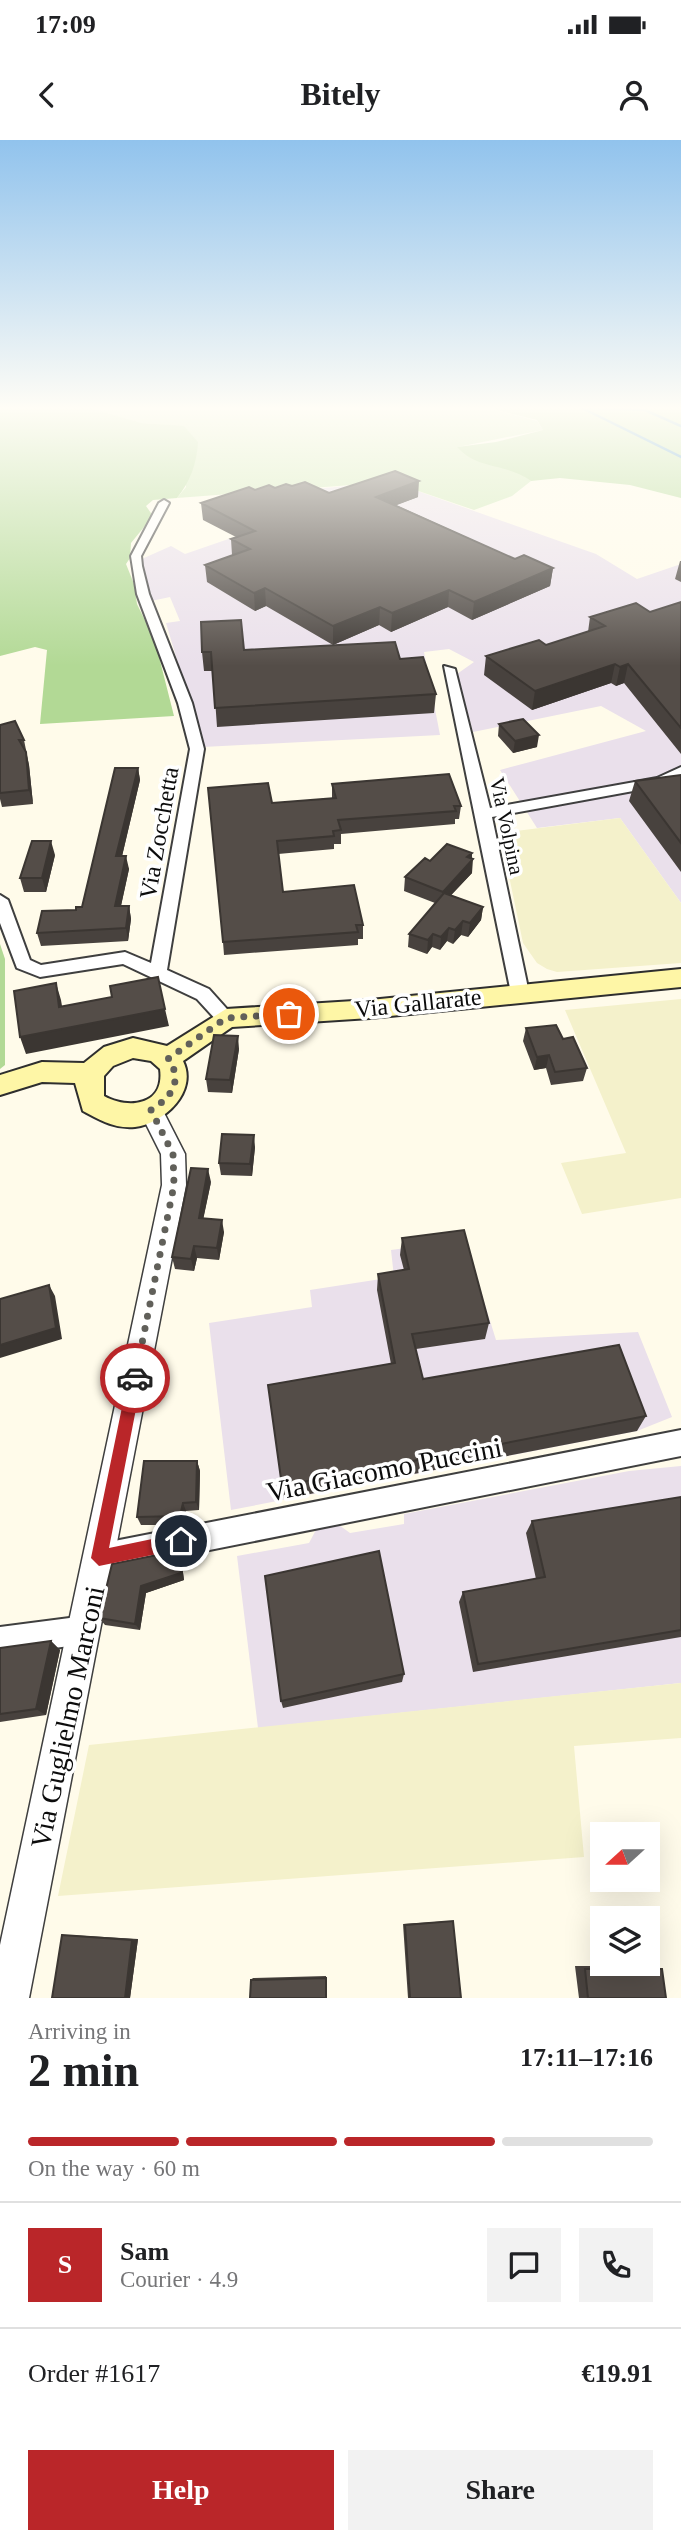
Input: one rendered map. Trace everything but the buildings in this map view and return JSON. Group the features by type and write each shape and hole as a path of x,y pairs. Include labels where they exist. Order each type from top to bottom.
{"main road":[{"name":"Via Gallarate","path":"226,1018 370,1009 681,978"},
{"path":"168,1059 226,1018"},
{"path":"147,1048 168,1059 174,1066 175,1085 162,1104 151,1110 125,1116 101,1110 88,1093 90,1073 97,1064 120,1050 147,1048"},
{"path":"0,1085 42,1072 90,1073"}],"street":[{"name":"Via Zocchetta","path":"158,971 197,749 185,704 143,594 136,566 136,556 164,503"},
{"name":"Via Volpina","path":"449,669 484,814 520,993"},
{"path":"484,814 661,782 681,771"},
{"path":"0,900 23,964 40,971 125,958 203,994 226,1018"},
{"name":"Via Guglielmo Marconi","path":"9,1998 174,1185 173,1154 151,1110"},
{"name":"Via Giacomo Puccini","path":"99,1558 681,1443"},
{"path":"0,1641 85,1630"}],"shaded area":[{"path":"269,493 422,493 596,554 637,579 681,564 681,903 620,818 537,828 500,770 646,731 601,706 473,732 457,674 474,662 449,649 424,652 440,735 203,747 166,623 180,621 170,597 151,601 139,565 144,558 171,546 185,554 260,528"},
{"path":"620,818 681,903 681,963 557,972 547,969 537,963 523,943 500,833"},
{"path":"681,999 681,1198 582,1214 561,1163 626,1153 565,1010"},
{"path":"465,1240 496,1340 638,1332 672,1417 637,1431 231,1510 209,1323 312,1307 310,1290 394,1277 391,1250"},
{"path":"681,1466 681,1683 258,1728 237,1556 309,1543 317,1528 339,1525 350,1533 404,1524 404,1514 629,1471"},
{"path":"681,1683 681,1738 574,1746 584,1857 58,1896 89,1745"}],"green space":[{"path":"0,493 181,493 177,498 153,500 146,506 153,516 131,543 130,558 126,564 134,584 137,604 155,641 174,716 40,724 47,650 35,647 0,656"},
{"path":"181,493 248,493 177,498"},
{"path":"423,493 516,493 474,510"},
{"path":"660,493 681,493 681,498"},
{"path":"0,944 5,959 5,1065 0,1069"}],"way so far":[{"path":"135,1378 174,1185 173,1154 151,1110 162,1104 175,1085 174,1066 168,1059 226,1018 289,1014"}],"route":[{"path":"135,1378 99,1558 181,1541"}]}
